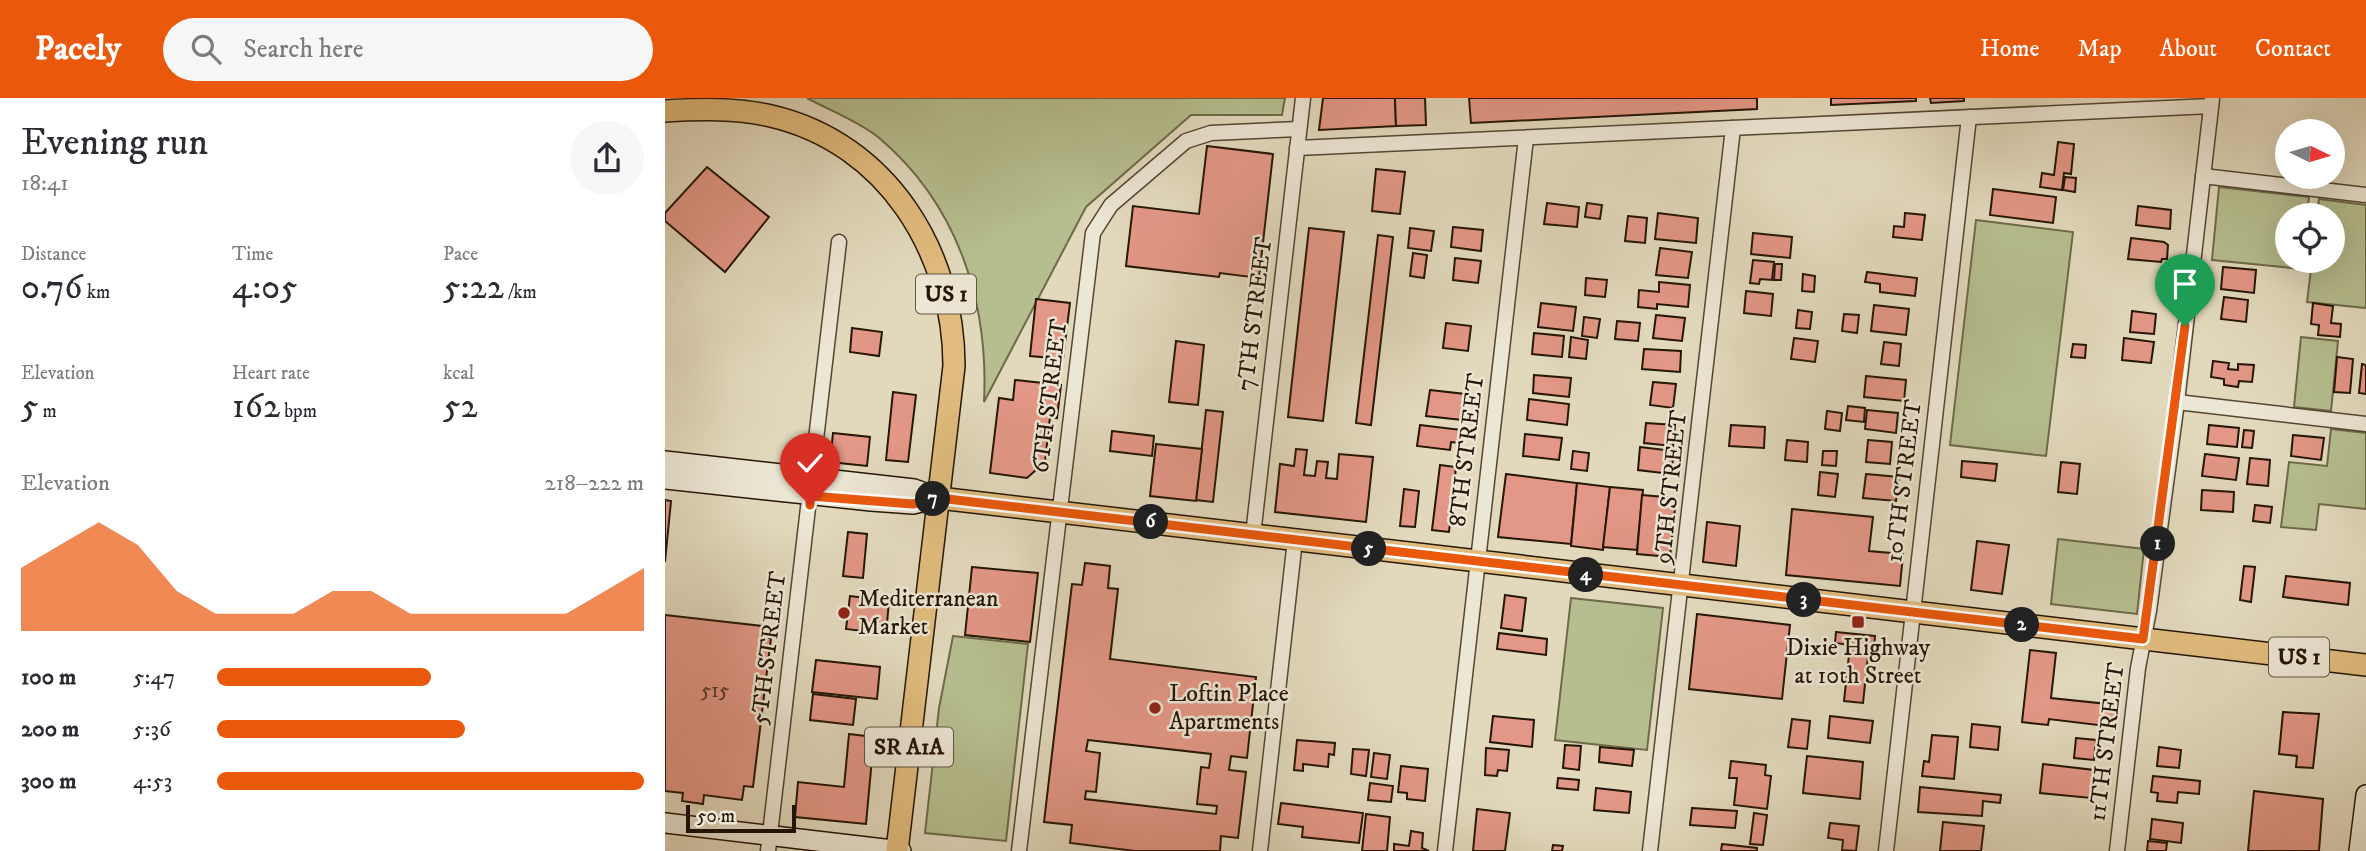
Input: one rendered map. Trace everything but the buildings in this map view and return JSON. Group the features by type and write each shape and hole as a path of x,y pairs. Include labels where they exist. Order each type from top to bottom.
{"main road":[{"name":"US 1","path":"665,111 747,112 785,120 825,136 862,160 895,193 926,240 945,289 954,341 954,366 939,498 2366,665"},
{"name":"SR A1A","path":"898,851 939,498"}],"street":[{"name":"7TH STREET","path":"1253,535 1303,98"},
{"path":"1297,148 1969,117 2211,102"},
{"name":"11TH STREET","path":"2117,851 2143,639 2177,402 2211,102"},
{"name":"10TH STREET","path":"1886,851 1969,117"},
{"name":"9TH STREET","path":"1650,851 1683,586 1733,128"},
{"name":"6TH STREET","path":"1020,851 1058,511 1093,233 1111,205 1186,141 1211,133 1299,129"},
{"name":"8TH STREET","path":"1445,851 1526,138"},
{"path":"2203,176 2366,195"},
{"name":"5TH STREET","path":"769,843 839,242"},
{"path":"2177,402 2366,424"},
{"path":"665,461 913,504 939,498"},
{"path":"665,479 811,486"},
{"path":"1260,851 1295,540"},
{"path":"2359,851 2366,795"},
{"path":"665,823 769,843 898,851"}],"green space":[{"path":"807,98 1285,98 1282,115 1191,115 1086,207 984,402 981,327 963,256 948,223 929,192 905,163 878,137"},
{"path":"2219,187 2309,197 2308,203 2275,203 2275,266 2212,260"},
{"path":"2319,199 2366,205 2366,308 2307,302 2311,273 2345,273 2345,203 2318,203"},
{"path":"1976,220 2073,232 2046,456 1950,445"},
{"path":"2301,337 2338,341 2331,411 2294,407"},
{"path":"2331,429 2366,433 2366,509 2319,504 2316,530 2281,527 2289,462 2327,466"},
{"path":"2058,539 2144,549 2137,614 2051,604"},
{"path":"1571,598 1663,608 1647,750 1555,740"},
{"path":"953,636 1028,644 1006,841 925,833 939,708"}],"place":[{"name":"Mediterranean Market","path":"844,613"},
{"name":"Dixie Highway at 10th Street","path":"1858,622"},
{"name":"Loftin Place Apartments","path":"1155,708"}],"route":[{"path":"810,505 810,496 913,504 939,498 2143,639 2149,611 2185,326"}]}
